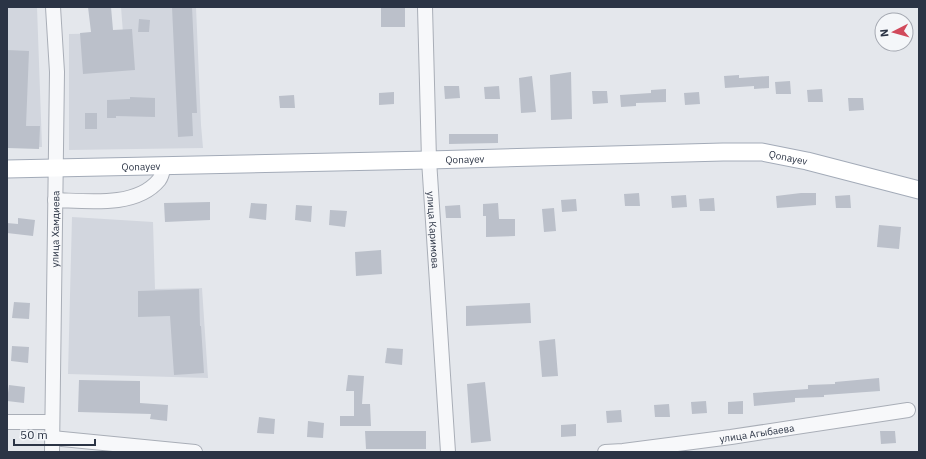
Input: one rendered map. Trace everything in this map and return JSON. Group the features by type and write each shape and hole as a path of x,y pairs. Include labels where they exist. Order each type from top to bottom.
{"main road":[{"name":"Qonayev","path":"7,169 762,152 814,162 919,190"}],"street":[{"name":"улица Хамдиева","path":"52,452 56,72 53,7"},
{"name":"улица Каримова","path":"425,7 429,160 448,452"},
{"path":"55,200 108,202 133,197 151,187 160,179 164,165"},
{"name":"улица Агыбаева","path":"605,452 731,437 908,410"},
{"path":"7,422 52,422"},
{"path":"52,438 195,452"}],"shaded area":[{"path":"7,7 37,7 42,147 7,147"},
{"path":"121,7 196,7 203,148 69,150 69,34 123,33"},
{"path":"72,217 153,222 155,289 202,288 208,378 68,374"}],"building":[{"path":"88,7 111,7 113,30 132,29 135,70 83,74 80,33 91,32"},
{"path":"172,7 192,7 197,113 192,113 193,136 178,137"},
{"path":"381,7 405,7 405,27 381,27"},
{"path":"139,19 150,20 149,32 138,32"},
{"path":"7,50 29,51 26,126 40,126 39,149 7,148"},
{"path":"571,72 572,119 551,120 550,75"},
{"path":"739,75 739,78 769,76 769,88 754,89 754,86 725,88 724,76"},
{"path":"532,76 536,112 521,113 519,78"},
{"path":"790,81 791,94 776,94 775,82"},
{"path":"444,86 459,86 460,98 445,99"},
{"path":"499,86 500,99 485,99 484,87"},
{"path":"666,89 666,102 636,103 636,106 621,107 620,95 651,93 651,90"},
{"path":"822,89 823,102 808,102 807,90"},
{"path":"592,91 607,91 608,103 593,104"},
{"path":"394,92 394,104 379,105 379,93"},
{"path":"699,92 700,104 685,105 684,93"},
{"path":"294,95 295,108 280,108 279,96"},
{"path":"130,97 155,98 155,117 116,116 116,118 107,118 107,100 130,99"},
{"path":"848,98 863,98 864,110 849,111"},
{"path":"85,113 97,113 97,129 85,129"},
{"path":"449,134 498,134 498,143 449,144"},
{"path":"639,193 640,206 625,206 624,194"},
{"path":"816,193 816,205 777,208 776,196"},
{"path":"686,195 687,207 672,208 671,196"},
{"path":"850,195 851,208 836,208 835,196"},
{"path":"714,198 715,211 700,211 699,199"},
{"path":"576,199 577,211 562,212 561,200"},
{"path":"210,202 210,220 165,222 164,203"},
{"path":"251,203 267,204 266,220 249,218"},
{"path":"498,203 499,219 515,219 515,236 486,237 486,216 483,216 483,204"},
{"path":"296,205 312,206 311,222 295,220"},
{"path":"460,205 461,218 446,218 445,206"},
{"path":"554,208 556,231 544,232 542,209"},
{"path":"330,210 347,211 345,227 329,225"},
{"path":"18,218 35,220 33,236 7,233 7,223 18,224"},
{"path":"879,225 901,227 899,249 877,247"},
{"path":"381,250 382,274 356,276 355,252"},
{"path":"199,289 200,326 204,373 174,375 170,316 138,317 138,291"},
{"path":"14,302 30,303 29,319 12,318"},
{"path":"530,303 531,323 466,326 466,306"},
{"path":"555,339 558,376 542,377 539,341"},
{"path":"12,346 29,347 28,363 11,361"},
{"path":"387,348 403,349 402,365 385,363"},
{"path":"348,375 364,376 362,404 370,404 371,426 340,426 340,416 354,416 354,391 346,391"},
{"path":"879,378 880,391 824,395 824,397 795,398 795,402 754,406 753,393 808,389 808,385 835,384 835,382"},
{"path":"79,380 140,381 140,403 168,405 167,421 150,419 151,414 78,412"},
{"path":"485,382 491,441 471,443 467,384"},
{"path":"9,385 25,387 24,403 7,401"},
{"path":"706,401 707,413 692,414 691,402"},
{"path":"743,401 743,414 728,414 728,402"},
{"path":"669,404 670,417 655,417 654,405"},
{"path":"621,410 622,422 607,423 606,411"},
{"path":"259,417 275,419 274,434 257,433"},
{"path":"308,421 324,423 323,438 307,437"},
{"path":"576,424 576,436 561,437 561,425"},
{"path":"365,431 426,431 426,449 366,449"},
{"path":"880,431 895,431 896,443 881,444"}]}
